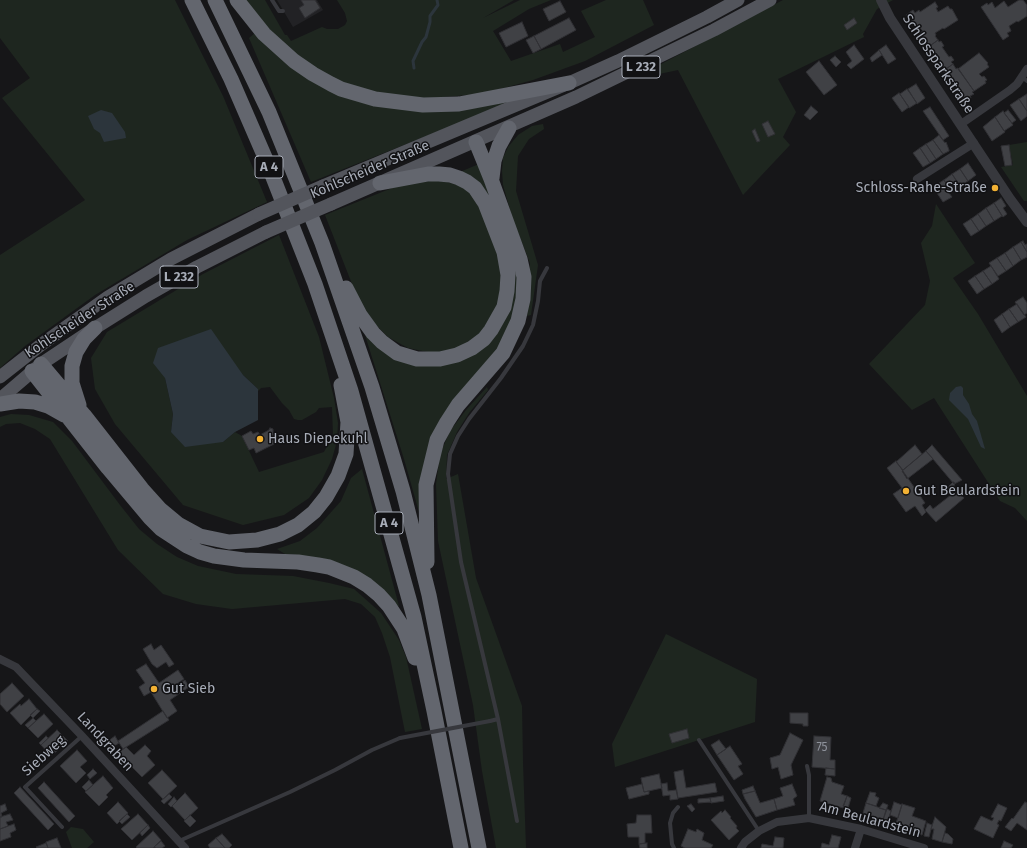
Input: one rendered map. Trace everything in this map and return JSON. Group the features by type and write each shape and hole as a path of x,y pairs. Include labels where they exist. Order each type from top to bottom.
{"highway":[{"name":"A 4","path":"192,0 231,79 298,238 351,391 390,526 414,617 461,848"},
{"name":"A 4","path":"215,0 269,112 322,243 374,394 403,491 429,595 479,848"},
{"path":"237,0 264,34 294,61 313,74 336,86 375,99 423,105 459,104 570,83"},
{"path":"492,180 494,161 499,146 509,128"},
{"path":"429,595 425,494 428,472 435,445 452,414 503,353 518,321 524,292 524,277 520,259 492,180 476,142"},
{"path":"322,243 364,322 382,342 397,353 417,359 440,359 463,353 484,339 496,323 504,307 508,275 504,252 480,194 468,182 450,175 428,174 380,183"},
{"path":"95,328 84,339 76,352 72,366 72,383 77,416 150,518 161,529 187,546 200,552 229,558 298,562 329,567 354,577 367,585 389,606 404,629 434,711"},
{"path":"36,367 77,416 160,509 178,524 200,536 229,542 257,540 280,534 298,525 314,512 338,476 346,454 348,422 334,339"},
{"path":"0,404 19,401 35,402 77,416"}],"main road":[{"name":"Kohlscheider Straße","path":"0,377 27,355 81,316 142,276 191,248 259,214 323,186 570,83 618,61 738,0"},
{"name":"Kohlscheider Straße","path":"0,398 36,367 146,296 197,267 266,232 509,128 624,75 770,0"},
{"path":"469,126 476,142"},
{"path":"27,355 36,367"}],"street":[{"name":"Schlossparkstraße","path":"881,0 890,18 1026,217"},
{"path":"962,124 1025,79 1027,69"},
{"path":"917,179 974,143"},
{"name":"Landgraben","path":"0,659 16,667 185,848"},
{"name":"Am Beulardstein","path":"741,848 745,842 759,831 777,822 809,818 861,829 904,845 924,848"},
{"path":"855,848 861,829"}],"lane":[{"path":"272,0 279,10 283,11"},
{"path":"517,821 498,719 461,562 448,474 450,454 458,436 523,346 533,325 540,281 547,268"},
{"path":"179,841 283,795 372,750 400,738 498,719"},
{"name":"Siebweg","path":"62,827 25,787 82,736"},
{"path":"699,740 759,831"},
{"name":"Am Beulardstein","path":"807,766 809,775 809,818"},
{"path":"674,848 672,844 670,823 673,813 678,807"}],"shaded area":[{"path":"0,0 175,0 223,96 267,202 187,240 95,295 25,346 0,368 0,255 85,200 2,98 30,78 0,38"},
{"path":"244,0 265,0 285,35 287,35 291,41 322,27 327,29 338,29 345,25 347,21 345,13 337,0 514,0 483,18 520,0 551,0 529,9 493,31 511,61 560,44 563,52 595,37 581,11 606,0 643,0 654,25 585,61 533,80 482,94 417,99 381,95 337,80 298,57 282,44"},
{"path":"277,0 317,0 323,10 293,27"},
{"path":"783,0 893,0 877,9 863,34 864,37 778,79 796,112 783,137 790,145 743,195 678,70 640,78 646,72"},
{"path":"255,33 371,103 511,99 512,102 311,182 249,38"},
{"path":"101,110 112,113 125,132 126,138 104,142 100,133 94,129 88,116"},
{"path":"543,124 544,129 529,139 518,156 516,191 538,265 531,315 527,316 530,263 513,220 503,185 503,158 508,147 518,135 532,126"},
{"path":"1027,142 1027,201 1024,201 1001,167 1013,165 1009,145"},
{"path":"479,164 515,260 518,297 505,338 490,361 452,405 419,512 365,335 424,365 495,334 510,261 460,172"},
{"path":"440,180 465,187 479,204 498,254 502,279 499,301 491,321 475,339 456,350 437,354 408,348 388,337 374,323 363,307 354,289 325,215 402,184"},
{"path":"936,204 975,263 953,278 978,314 1027,396 1027,521 1015,508 1000,501 934,398 912,410 869,364 925,305 930,281 921,243 932,226"},
{"path":"279,235 319,337 334,398 338,423 337,441 332,459 322,480 309,498 284,515 243,525 183,505 115,424 95,389 91,358 107,332 203,274","holes":["243,375 258,389 258,391 261,388 270,387 289,410 294,419 298,420 302,420 316,412 319,408 332,407 333,435 324,452 259,472 242,436 235,432 223,442 171,432 173,414 165,378"]},
{"path":"211,329 243,375 258,389 258,420 235,432 223,442 185,447 171,432 173,414 165,378 153,363 158,348"},
{"path":"961,386 963,388 963,395 977,421 985,449 981,447 968,419 949,400 950,393 956,387"},
{"path":"487,387 488,390 469,413 457,432 447,455 446,479 458,474 476,578 522,706 526,848 496,848 482,771 473,705 438,541 436,484 440,454 450,431 466,410"},
{"path":"11,414 29,415 53,422 72,441 139,529 157,544 177,557 198,566 236,574 293,576 354,589 381,613 399,640 406,657 422,729 405,732 390,657 382,633 375,617 361,604 345,599 232,609 196,604 163,594 118,550 50,439 35,429 20,423 6,424 0,427 0,417"},
{"path":"362,469 399,606 319,560 309,556 285,554 277,549 300,541 317,528 341,501 351,478"},
{"path":"666,634 757,679 755,722 615,767 612,744"},
{"path":"71,827 83,829 94,842 87,848 72,848 66,832"}],"building":[{"path":"301,0 315,0 320,8 305,18 299,8 304,5"},
{"path":"1019,0 1023,0 1027,5 1027,16 1009,26 1011,31 1007,33 1009,36 1003,40 981,7 992,2 995,8 1004,1 1008,7"},
{"path":"560,1 566,12 549,21 543,9"},
{"path":"935,2 938,7 936,8 938,12 948,6 952,9 958,20 935,33 938,40 927,48 921,39 923,37 920,33 923,31 906,15 913,10 915,13 919,10 920,12"},
{"path":"569,18 576,30 541,49 534,36"},
{"path":"854,18 857,23 847,30 844,25"},
{"path":"522,22 528,36 506,47 499,33"},
{"path":"534,36 541,49 533,53 526,40"},
{"path":"938,40 939,42 941,41 944,46 942,47 949,57 951,56 954,60 951,62 953,64 943,71 927,48"},
{"path":"854,45 864,59 851,69 847,65 852,61 846,52"},
{"path":"886,45 896,59 888,64 879,50"},
{"path":"879,50 882,55 872,62 870,58"},
{"path":"979,53 988,63 987,64 989,67 979,74 982,77 984,76 987,80 985,81 986,83 974,91 958,69"},
{"path":"835,56 841,62 836,67 830,60"},
{"path":"819,61 837,85 824,95 806,72"},
{"path":"953,64 956,69 958,68 974,91 972,92 974,94 970,96 971,98 964,103 958,91 957,86 959,85 956,82 953,84 943,71"},
{"path":"916,84 925,98 917,104 908,89"},
{"path":"907,89 917,103 909,108 900,94"},
{"path":"899,93 909,107 902,112 892,98"},
{"path":"1027,94 1027,111 1019,99"},
{"path":"1019,99 1027,111 1027,116 1021,121 1010,105"},
{"path":"811,106 818,112 810,120 804,115"},
{"path":"930,107 949,136 943,140 923,111"},
{"path":"1008,110 1016,120 1012,123 1004,113"},
{"path":"1003,111 1013,125 1004,131 995,117"},
{"path":"995,117 1005,132 992,141 983,127"},
{"path":"768,121 775,134 768,137 762,124"},
{"path":"755,129 760,141 757,142 752,131"},
{"path":"939,135 945,143 946,142 949,150 943,154 933,140"},
{"path":"933,140 943,154 936,159 926,144"},
{"path":"926,144 936,159 930,163 920,148"},
{"path":"1009,145 1012,165 1005,166 1001,146"},
{"path":"920,148 930,163 923,167 913,153"},
{"path":"968,163 976,175 968,181 960,169"},
{"path":"960,169 968,181 960,186 952,174"},
{"path":"952,174 960,186 952,192 944,180"},
{"path":"944,180 952,192 949,193 952,197 943,202 933,187"},
{"path":"1001,198 1006,206 1003,208 1007,214 1003,217 994,203"},
{"path":"994,203 1002,216 994,221 986,208"},
{"path":"986,208 994,221 986,226 978,214"},
{"path":"978,214 986,226 979,231 971,219"},
{"path":"971,219 979,231 971,236 963,224"},
{"path":"1023,241 1025,245 1027,244 1027,252 1021,242"},
{"path":"1021,242 1027,252 1027,257 1021,260 1013,247"},
{"path":"1013,247 1021,260 1013,266 1005,253"},
{"path":"1005,253 1013,266 1006,271 997,258"},
{"path":"997,258 1006,271 998,276 989,263"},
{"path":"991,266 999,279 992,284 983,271"},
{"path":"983,271 992,284 984,289 975,276"},
{"path":"975,276 984,289 977,294 968,281"},
{"path":"1023,297 1027,303 1027,313 1024,315 1015,302"},
{"path":"1017,304 1026,317 1018,322 1009,309"},
{"path":"1009,309 1018,322 1010,327 1002,314"},
{"path":"1002,314 1010,327 1002,333 994,320"},
{"name":"Haus Diepekuhl","path":"270,428 273,429 278,442 256,453 254,448 249,450 242,436 251,431 253,434 258,432 260,435"},
{"path":"915,445 922,454 903,470 896,462"},
{"path":"932,445 962,480 954,484 926,451"},
{"path":"926,451 933,459 907,479 902,471"},
{"name":"Gut Beulardstein","path":"896,461 925,503 922,505 926,512 922,516 915,506 906,512 893,494 902,488 887,468"},
{"path":"953,482 955,483 954,486 964,498 936,522 925,510 930,505 933,509 951,495 946,489"},
{"path":"151,644 154,650 161,645 174,664 169,667 166,662 157,668 152,664 143,649"},
{"name":"Gut Sieb","path":"146,664 159,683 178,670 184,679 165,693 185,680 189,687 170,700 177,711 167,718 151,692 144,696 139,687 145,683 136,670"},
{"path":"12,683 24,696 7,712 0,704 0,694"},
{"path":"29,699 37,709 21,725 10,713 20,704 21,706"},
{"path":"37,709 40,711 33,718 30,715"},
{"path":"163,711 169,720 123,749 118,741"},
{"path":"790,713 808,713 808,726 790,723"},
{"path":"44,714 53,724 38,738 28,728"},
{"path":"33,718 36,721 28,728 25,725"},
{"path":"687,729 689,738 672,743 669,734"},
{"path":"57,730 68,741 51,756 41,745"},
{"path":"790,733 803,740 791,765 793,775 781,779 778,767 772,769 770,758 780,755"},
{"path":"46,736 48,738 41,745 39,743"},
{"path":"115,736 119,743 111,748 107,742"},
{"path":"814,736 831,737 830,760 835,760 835,769 812,767"},
{"path":"719,740 726,749 717,755 711,745"},
{"path":"145,745 151,751 147,756 155,765 142,777 118,753 126,747 134,755"},
{"path":"730,746 742,764 738,766 743,774 734,780 717,755"},
{"path":"77,750 87,761 80,767 86,773 76,783 60,766"},
{"path":"826,768 835,769 835,776 825,775"},
{"path":"93,769 97,773 90,779 87,775"},
{"path":"162,770 177,786 163,799 148,783"},
{"path":"683,770 686,788 715,783 717,792 678,798 674,772"},
{"path":"659,774 662,788 644,792 641,778"},
{"path":"103,776 113,788 106,795 108,797 99,806 85,792"},
{"path":"827,777 831,778 832,782 844,786 841,794 847,796 843,808 820,801"},
{"path":"89,780 93,785 86,791 82,787"},
{"path":"44,782 75,816 69,822 38,788"},
{"path":"667,783 668,791 676,790 678,799 670,800 670,795 663,796 661,784"},
{"path":"642,784 644,792 649,791 649,794 629,799 626,788"},
{"path":"792,784 797,796 793,799 795,805 777,810 774,799 783,796 780,788"},
{"path":"753,786 755,791 743,794 742,790"},
{"path":"20,787 54,824 48,830 14,793"},
{"path":"755,791 760,803 774,799 777,810 756,817 743,794"},
{"path":"870,792 876,793 875,796 879,798 876,806 866,803"},
{"path":"185,793 198,808 185,820 172,806"},
{"path":"169,794 172,797 164,804 161,801"},
{"path":"723,796 724,801 711,803 710,798"},
{"path":"847,796 851,798 848,808 843,806"},
{"path":"174,797 177,801 171,807 168,804"},
{"path":"710,798 711,802 698,803 698,799"},
{"path":"118,802 128,813 117,824 107,813"},
{"path":"894,802 902,805 898,818 890,815"},
{"path":"1025,802 1027,803 1027,830 1017,823 1011,831 1005,827 1012,818 1013,819"},
{"path":"866,803 886,810 883,820 863,813"},
{"path":"883,803 888,805 886,810 879,808"},
{"path":"5,804 7,810 1,813 2,817 0,817 0,806"},
{"path":"691,804 695,809 692,812 687,806"},
{"path":"902,804 915,808 912,816 926,821 922,835 895,827"},
{"path":"998,804 1007,808 1001,821 999,820 997,824 999,825 993,838 974,829 981,816 992,821 994,818 991,817"},
{"path":"887,809 891,811 887,823 873,819 873,816 883,820"},
{"path":"725,810 739,831 729,840 711,820 721,811 722,813"},
{"path":"10,814 13,820 6,822 8,826 0,829 0,817"},
{"path":"127,814 130,817 122,824 119,821"},
{"path":"138,814 148,825 132,840 121,829"},
{"path":"190,815 196,821 190,827 184,821"},
{"path":"637,815 651,815 652,833 645,833 645,843 639,844 639,837 628,837 627,824 636,823"},
{"path":"935,817 946,827 942,842 932,839 934,829 931,829"},
{"path":"927,823 932,825 929,837 924,836"},
{"path":"14,824 16,830 10,833 11,837 0,841 0,829"},
{"path":"148,825 150,828 142,836 140,833"},
{"path":"688,829 696,832 697,829 704,833 702,840 713,845 711,848 685,848 681,846"},
{"path":"153,831 161,840 153,848 136,847"},
{"path":"945,833 953,839 952,844 942,842"},
{"path":"222,834 232,845 229,848 225,848 216,838"},
{"path":"832,835 841,837 838,848 821,848 822,843 829,845"},
{"path":"775,837 784,838 783,848 761,848 762,844 773,846"},
{"path":"57,838 61,848 48,848 46,842"},
{"path":"216,838 225,848 210,848 208,845"},
{"path":"161,841 165,846 162,848 154,847"},
{"path":"1004,841 1013,845 1011,848 1001,848"},
{"path":"46,843 48,848 36,847"},
{"path":"647,843 647,848 640,848 639,844"}],"waterway":[{"path":"414,68 413,61 426,37 430,16 438,5 437,0"}],"place":[{"name":"Schloss-Rahe-Straße","path":"995,188"},
{"name":"Haus Diepekuhl","path":"260,439"},
{"name":"Gut Beulardstein","path":"906,491"},
{"name":"Gut Sieb","path":"154,689"}]}
